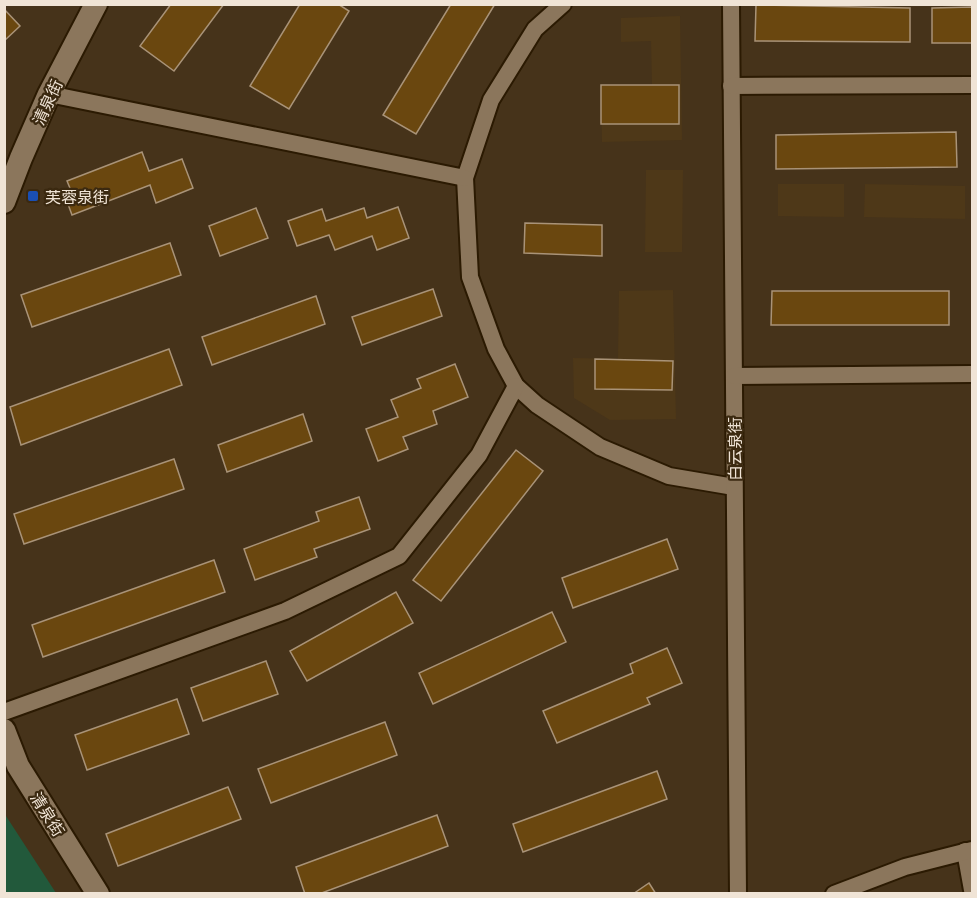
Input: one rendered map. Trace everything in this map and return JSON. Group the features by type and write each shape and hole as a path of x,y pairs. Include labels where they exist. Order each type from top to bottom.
{"street":[{"name":"清泉街","path":"4,202 49,94 96,4"},
{"path":"563,4 535,29 491,100 465,178 470,277 496,349 516,386 537,405 600,447 669,476 735,487"},
{"name":"白云泉街","path":"731,4 738,894"},
{"path":"731,86 972,85"},
{"path":"49,94 465,178"},
{"path":"734,376 972,374"},
{"path":"4,712 285,611 399,556 479,455 516,386"},
{"name":"清泉街","path":"4,730 18,766 98,894"},
{"path":"834,894 905,867 968,850 972,890"}],"shaded area":[{"path":"680,16 682,140 602,142 601,85 652,85 651,41 621,42 621,18"},
{"path":"646,170 683,170 682,252 645,252"},
{"path":"778,184 844,184 844,217 778,216"},
{"path":"865,184 965,186 965,219 864,217"},
{"path":"673,290 676,419 610,420 574,398 573,358 618,359 619,291"}],"green space":[{"path":"5,811 6,816 56,893 5,893"}],"building":[{"path":"171,4 224,4 174,71 140,46"},
{"path":"300,4 338,4 349,11 289,109 250,86"},
{"path":"451,4 495,4 416,134 383,115"},
{"path":"756,5 910,8 910,42 755,41"},
{"path":"972,7 972,43 932,43 932,8"},
{"path":"4,9 20,26 4,41"},
{"path":"601,85 679,85 679,124 601,124"},
{"path":"956,132 957,167 776,169 776,135"},
{"path":"142,152 149,171 182,159 193,188 156,203 150,185 72,215 65,196 72,193 67,181"},
{"path":"398,207 409,238 377,250 372,236 335,250 329,235 297,246 288,221 322,209 326,221 364,208 367,218"},
{"path":"256,208 268,238 220,256 209,226"},
{"path":"525,223 602,225 602,256 524,253"},
{"path":"170,243 181,275 32,327 21,295"},
{"path":"433,289 442,316 362,345 352,317"},
{"path":"772,291 949,291 949,325 771,325"},
{"path":"316,296 325,324 212,365 202,337"},
{"path":"169,349 182,385 21,445 10,407"},
{"path":"595,359 673,361 672,390 595,389"},
{"path":"455,364 468,397 433,411 437,424 403,437 408,449 378,461 366,429 398,417 391,400 421,388 417,379"},
{"path":"303,414 312,441 227,472 218,445"},
{"path":"516,450 543,471 441,601 413,580"},
{"path":"174,459 184,489 24,544 14,514"},
{"path":"359,497 370,529 314,549 317,557 255,580 244,549 319,521 316,512"},
{"path":"667,539 678,569 573,608 562,578"},
{"path":"214,560 225,592 43,657 32,625"},
{"path":"396,592 413,623 307,681 290,651"},
{"path":"552,612 566,642 433,704 419,673"},
{"path":"667,648 682,683 647,698 650,704 557,743 543,711 633,673 630,664"},
{"path":"266,661 278,694 203,721 191,688"},
{"path":"177,699 189,734 87,770 75,735"},
{"path":"385,722 397,755 271,803 258,769"},
{"path":"657,771 667,799 523,852 513,824"},
{"path":"228,787 241,819 118,866 106,834"},
{"path":"437,815 448,846 319,894 305,894 296,867"},
{"path":"649,883 656,894 633,894"}],"place":[{"name":"芙蓉泉街","path":"33,196"}]}
